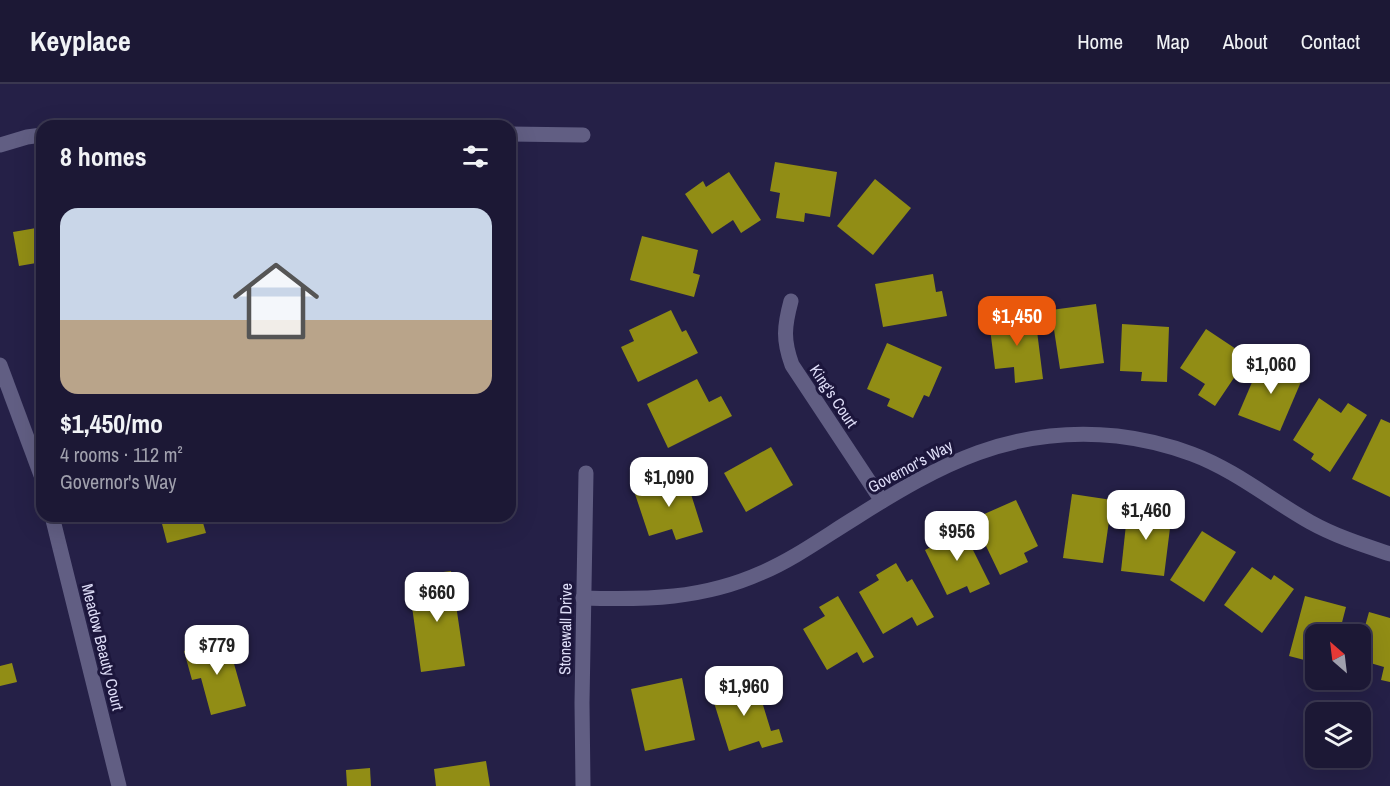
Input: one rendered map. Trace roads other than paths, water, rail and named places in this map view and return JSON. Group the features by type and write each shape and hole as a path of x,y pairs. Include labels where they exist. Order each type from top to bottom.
{"street":[{"path":"516,134 583,135"},
{"path":"0,145 36,136"},
{"name":"King's Court","path":"791,301 784,325 785,346 792,365 882,501"},
{"path":"0,365 36,462"},
{"name":"Governor's Way","path":"583,598 641,600 682,596 714,590 761,574 797,555 921,477 952,462 1008,443 1041,437 1117,436 1156,443 1194,454 1249,484 1310,522 1349,541 1390,554"},
{"name":"Stonewall Drive","path":"583,786 583,598 586,473"},
{"name":"Meadow Beauty Court","path":"53,522 119,786"}]}
